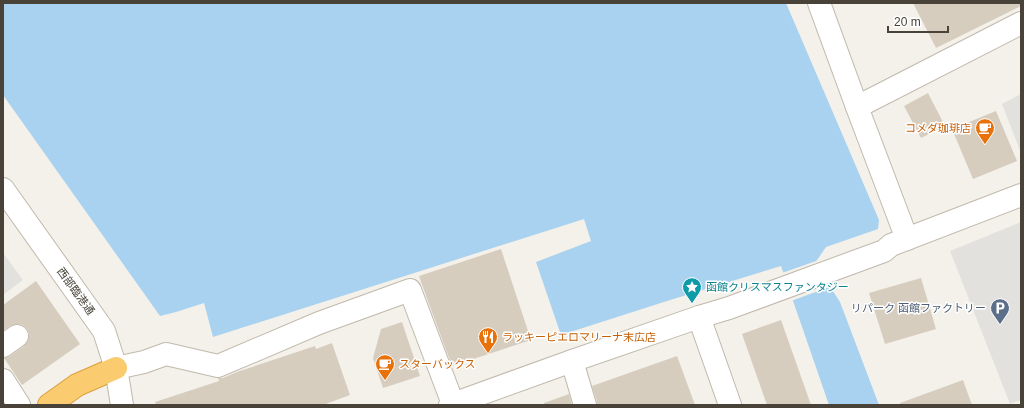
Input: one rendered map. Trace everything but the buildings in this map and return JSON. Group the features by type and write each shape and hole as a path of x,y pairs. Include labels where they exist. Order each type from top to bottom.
{"highway":[{"path":"49,405 77,385 116,368"}],"street":[{"path":"819,3 857,107 894,245"},
{"path":"857,107 1021,23"},
{"name":"西部臨港通","path":"3,190 104,331 116,368 122,405"},
{"path":"116,368 144,362 166,354 218,366 319,324 410,290 452,404 572,361 729,308 1021,195"},
{"path":"699,317 730,405"},
{"path":"572,361 585,405"},
{"path":"3,380 19,405"}],"shaded area":[{"path":"1021,94 1021,153 1002,104"},
{"name":"リパーク 函館ファクトリー","path":"1021,222 1021,400 1010,404 950,251"},
{"path":"3,253 23,280 3,295"}],"water":[{"path":"3,3 786,3 879,220 878,229 826,247 815,263 840,302 879,405 829,405 781,266 561,335 536,262 591,241 584,219 213,337 204,303 160,316 3,95"}],"pier":[{"path":"819,260 817,263 832,286 791,301 782,273"}],"place":[{"name":"コメダ珈琲店","path":"985,145"},
{"name":"函館クリスマスファンタジー","path":"692,304"},
{"name":"リパーク 函館ファクトリー","path":"1000,325"},
{"name":"ラッキーピエロマリーナ末広店","path":"488,354"},
{"name":"スターバックス","path":"385,381"}]}
